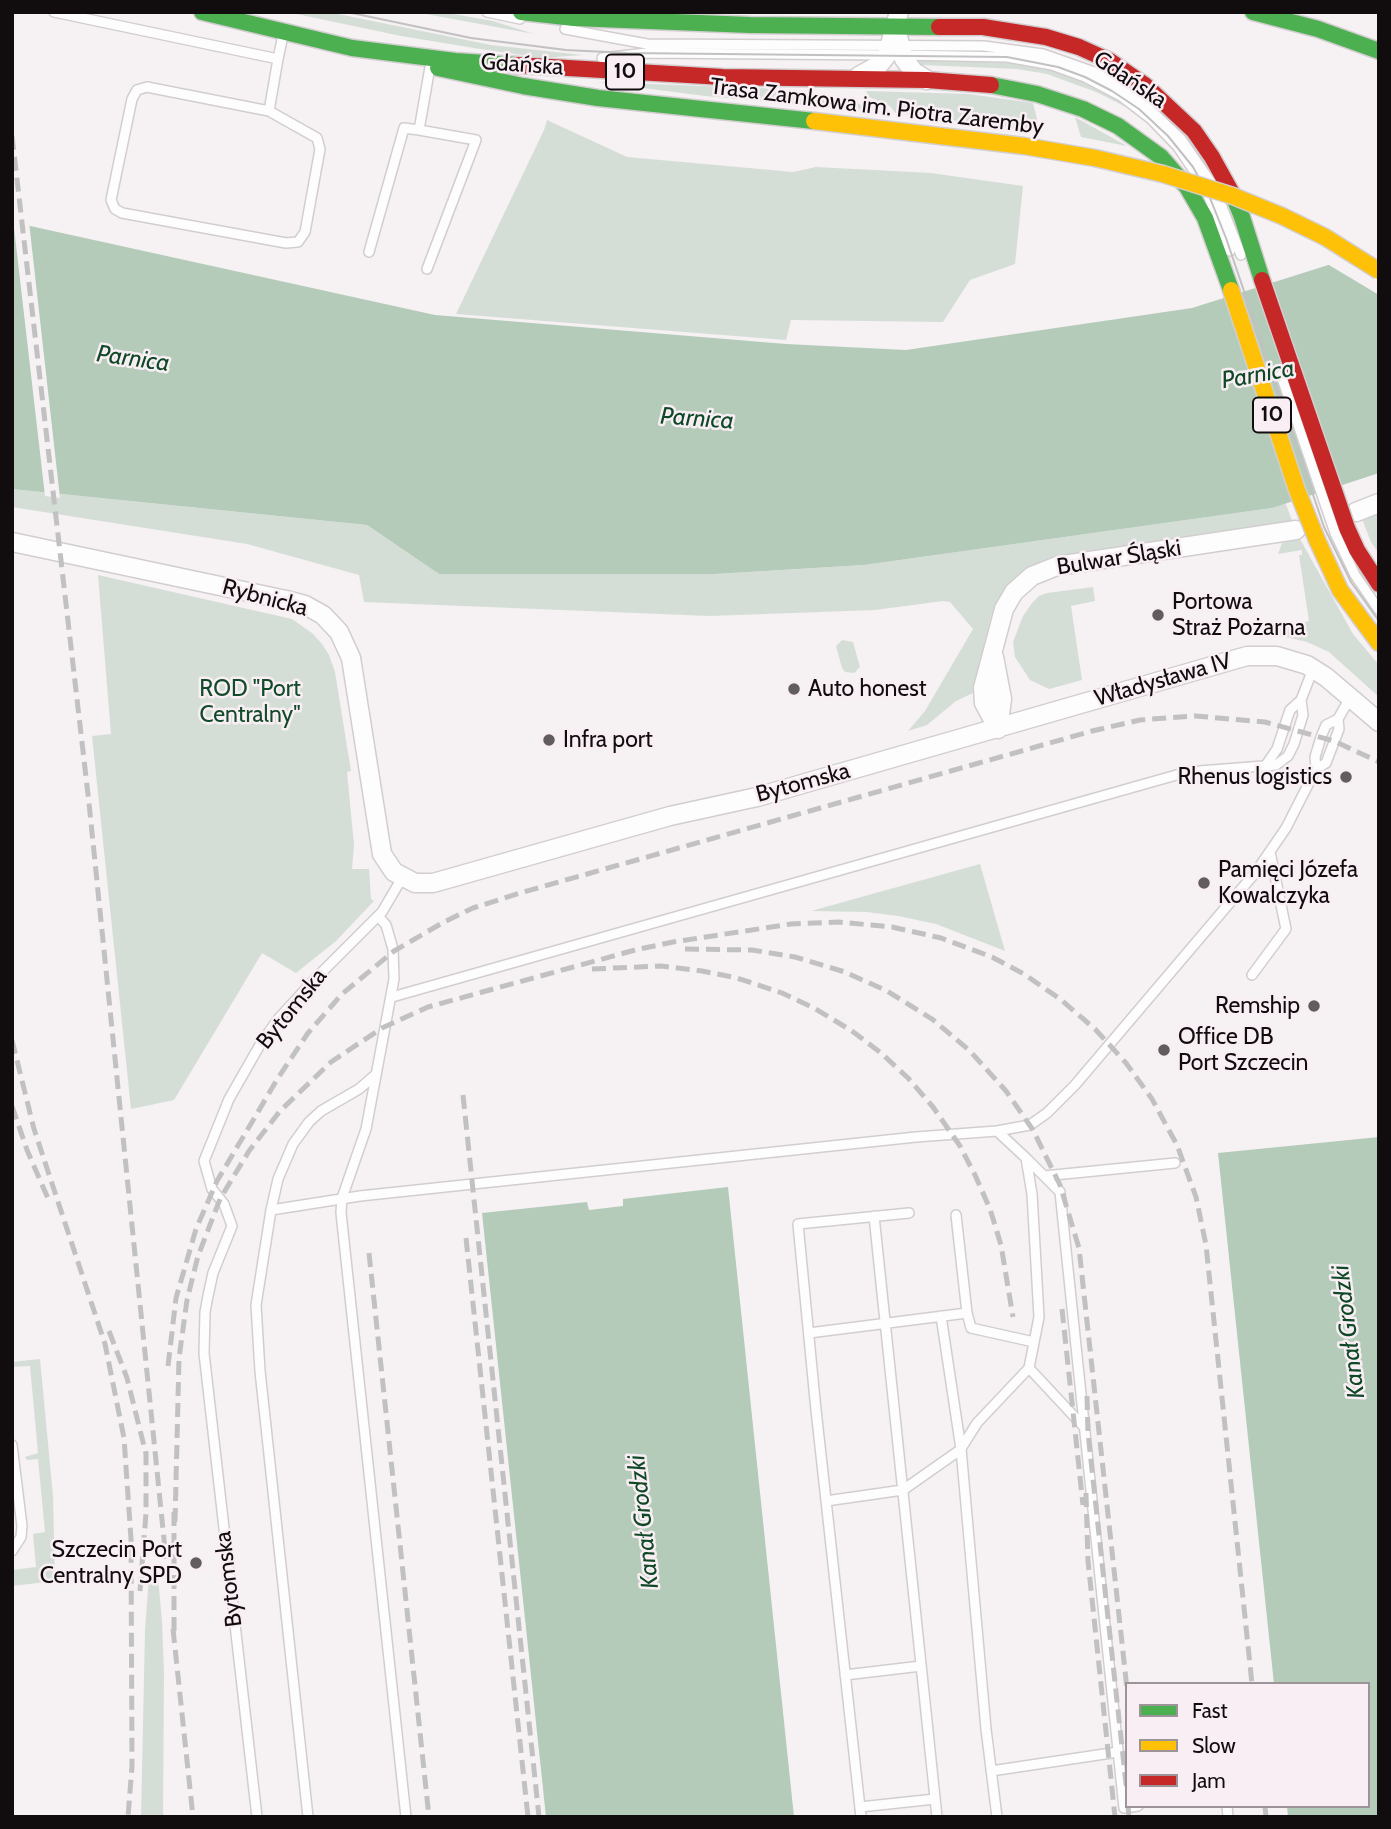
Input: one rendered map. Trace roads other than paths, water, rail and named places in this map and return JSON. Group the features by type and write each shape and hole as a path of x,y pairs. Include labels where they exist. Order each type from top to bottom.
{"main road":[{"name":"Gdańska","path":"202,12 352,48 432,58 723,77 927,80 986,85 1037,94 1083,109 1134,136 1170,166 1194,199 1213,238 1297,490 1337,530"},
{"name":"Gdańska","path":"521,12 574,18 750,25 898,19 983,27 1027,33 1079,47 1128,72 1178,114 1212,157 1236,202 1337,530"},
{"path":"1254,12 1318,29 1379,51"},
{"name":"Trasa Zamkowa im. Piotra Zaremby","path":"352,48 523,86 598,98 1024,146 1095,158 1214,189 1271,211 1325,237 1379,271"},
{"name":"10","path":"1337,530 1360,554 1379,584"},
{"name":"10","path":"1337,530 1344,597 1379,643"}],"street":[{"path":"898,19 895,50 914,72 927,80"},
{"name":"Gdańska","path":"846,80 872,71 895,50"},
{"path":"1337,530 1379,503"},
{"name":"Bulwar Śląski","path":"998,729 983,696 1000,621 1006,605 1021,584 1041,571 1079,562 1296,530"},
{"name":"Rybnicka","path":"12,542 286,600 305,605 323,615 339,632 349,652 381,850 389,867 402,878"},
{"name":"Władysława IV","path":"1054,712 1247,656 1276,656 1313,668 1379,722"},
{"name":"Bytomska","path":"402,878 415,883 433,883 670,816 757,797 1054,712"}],"lane":[{"path":"487,12 547,25"},
{"path":"53,13 278,59"},
{"path":"559,27 647,44 895,50"},
{"path":"269,111 284,32"},
{"path":"527,66 647,53 895,50 984,46 1023,50 1066,60 1112,81 1153,110 1190,150 1217,194 1238,260"},
{"path":"419,130 430,66"},
{"path":"147,87 269,111 317,138 320,149 305,232 298,242 272,241 122,213 115,209 111,200 132,99 137,90 147,87"},
{"path":"369,252 404,128 476,140 427,269"},
{"path":"1276,361 1337,530 1351,582 1378,621"},
{"path":"1273,377 1355,575 1379,610"},
{"path":"1266,765 1277,749 1290,710 1301,699 1313,668"},
{"path":"271,1210 342,1198 916,1137 997,1131 1030,1125 1056,1104 1142,1007 1270,852 1316,769 1326,763 1339,729 1338,719 1350,698"},
{"path":"392,997 1187,772 1276,765 1290,753 1303,715 1301,699"},
{"path":"1252,975 1286,929 1270,852"},
{"name":"Bytomska","path":"257,1817 204,1353 208,1296 232,1226 224,1205 212,1189 204,1161 229,1099 279,1018 330,962 378,916 402,878"},
{"path":"378,916 386,925 395,954 396,968 366,1129 342,1198 341,1213 406,1817"},
{"path":"308,1817 257,1336 256,1305 271,1210 282,1166 300,1132 321,1111 359,1089 374,1076"},
{"path":"997,1131 1060,1192 1124,1812"},
{"path":"826,1501 903,1490 961,1449 977,1423 1030,1368 1039,1317 1032,1194 1026,1158"},
{"path":"1044,1176 1175,1163"},
{"path":"909,1213 798,1224 861,1812 934,1799"},
{"path":"956,1215 971,1328 1034,1342"},
{"path":"874,1216 937,1817"},
{"path":"808,1333 967,1313"},
{"path":"941,1316 961,1449 991,1771 998,1817"},
{"path":"1030,1368 1084,1427"},
{"path":"12,1445 22,1526 21,1537 12,1551"},
{"path":"845,1675 920,1666"},
{"path":"991,1771 1118,1752"}],"water":[{"name":"Parnica","path":"12,222 435,315 786,344 906,350 1192,308 1379,249 1379,473 1272,508 864,565 715,574 439,574 367,525 12,489"},
{"name":"Kanał Grodzki","path":"1379,1137 1379,1817 1288,1817 1287,1808 1370,1808 1370,1682 1274,1682 1218,1153"},
{"name":"Kanał Grodzki","path":"728,1187 794,1817 546,1817 482,1213 587,1202 589,1210 623,1206 623,1199"}],"tram line":[{"path":"347,12 471,38 566,50 1007,57 1058,67 1112,91 1139,109 1168,136 1193,167 1210,198 1324,527 1351,582 1379,621"}],"railway":[{"path":"12,136 89,803 166,1559"},
{"path":"168,1366 176,1298 196,1229 217,1181 278,1078 308,1033 342,994 394,951 444,922 473,908 520,893 1092,731 1140,720 1195,716 1265,722 1334,741 1379,762"},
{"path":"175,1522 179,1358 187,1300 198,1256 220,1199 249,1151 280,1111 331,1062 382,1028 428,1007 635,950 791,924 838,922 892,927 941,938 992,957 1024,974 1060,999 1095,1029 1126,1063 1152,1099 1177,1145 1196,1197 1206,1245 1252,1682"},
{"path":"685,949 752,950 795,957 845,972 887,991 932,1019 970,1051 1006,1091 1033,1130 1060,1185 1079,1248 1126,1682"},
{"path":"592,969 661,966 737,978 782,993 814,1008 881,1053 908,1078 933,1107 960,1146 975,1175 990,1209 1001,1245 1013,1317"},
{"path":"12,1040 34,1129 105,1344 124,1438 131,1539 132,1766 128,1817"},
{"path":"463,1095 539,1817"},
{"path":"12,1106 50,1203"},
{"path":"466,1238 528,1817"},
{"path":"369,1253 429,1817"},
{"path":"1062,1309 1083,1505"},
{"path":"109,1331 127,1378 146,1454"},
{"path":"1087,1396 1088,1433 1125,1775"},
{"path":"140,1591 146,1513 146,1451"},
{"path":"1086,1493 1088,1561 1115,1817"},
{"path":"174,1512 174,1636"},
{"path":"173,1629 193,1817"},
{"path":"1128,1808 1129,1817"},
{"path":"1265,1808 1266,1817"}],"place":[{"name":"Portowa Straż Pożarna","path":"1158,615"},
{"name":"Auto honest","path":"794,689"},
{"name":"Infra port","path":"549,740"},
{"name":"Rhenus logistics","path":"1346,777"},
{"name":"Pamięci Józefa Kowalczyka","path":"1204,883"},
{"name":"Remship","path":"1314,1006"},
{"name":"Office DB Port Szczecin","path":"1164,1050"},
{"name":"Szczecin Port Centralny SPD","path":"196,1563"}],"park label":[{"name":"ROD \"Port Centralny\"","path":"250,702"}]}
